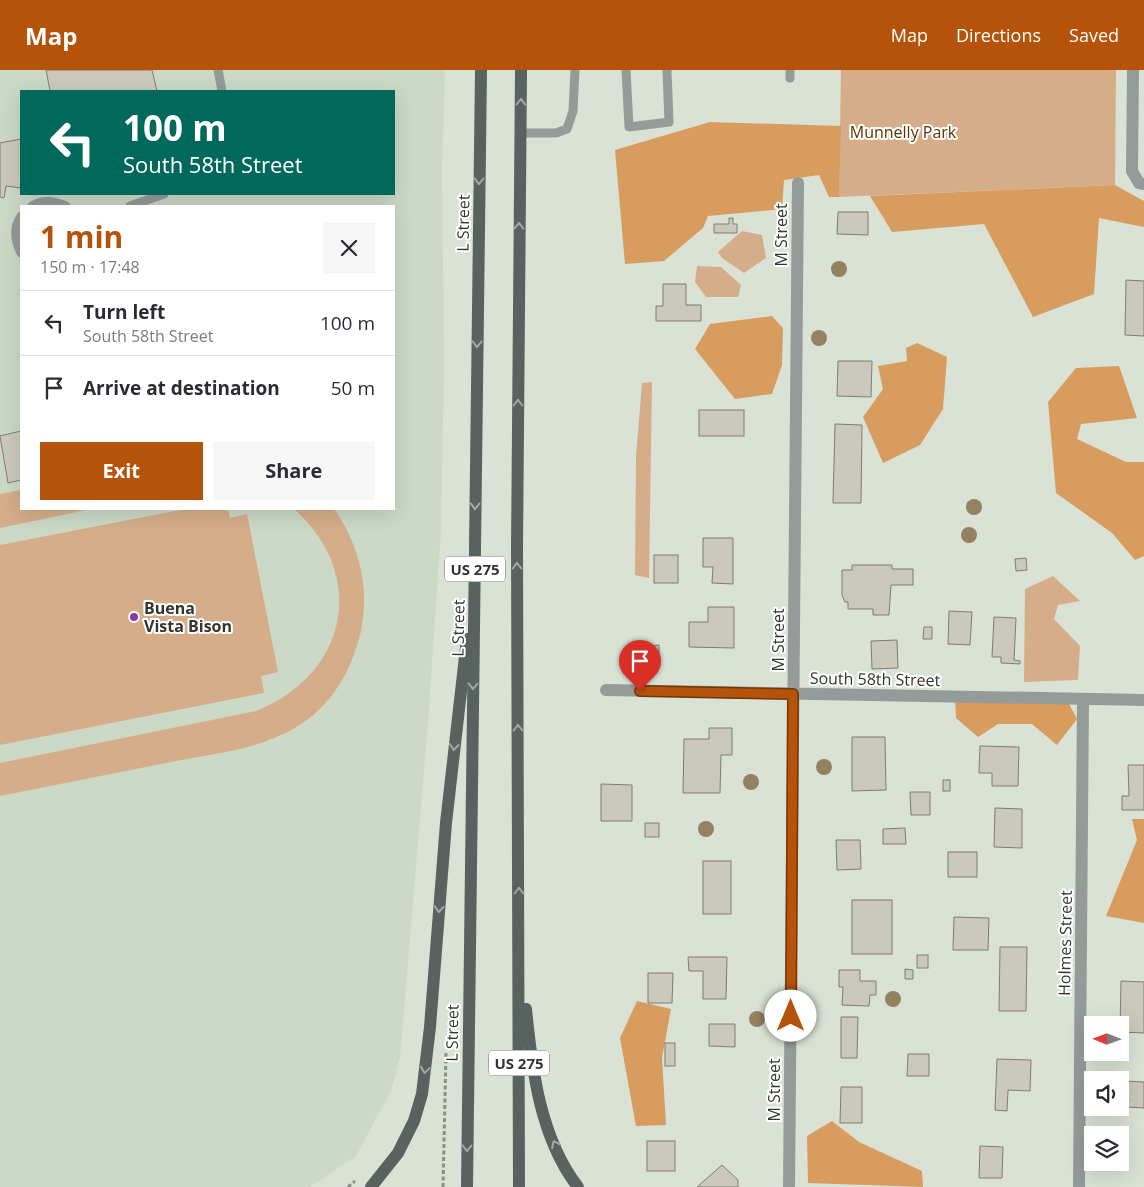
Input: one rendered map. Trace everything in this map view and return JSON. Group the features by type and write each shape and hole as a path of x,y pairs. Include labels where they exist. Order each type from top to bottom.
{"main road":[{"name":"L Street","path":"467,1187 481,70"},
{"name":"US 275","path":"519,1187 517,538 521,70"},
{"path":"371,1187 398,1153 414,1121 422,1094 430,1027 446,823 475,577"},
{"path":"519,939 535,1083 548,1128 565,1165 578,1187"}],"street":[{"path":"1132,70 1132,171 1139,181"},
{"name":"M Street","path":"789,1187 798,183"},
{"name":"South 58th Street","path":"606,690 1144,700"},
{"name":"Holmes Street","path":"1079,1187 1083,699"}],"lane":[{"path":"218,70 222,90"},
{"path":"520,133 556,133 566,129 573,111 575,70"},
{"path":"626,70 629,127 669,122 667,70"},
{"path":"133,205 161,195"},
{"path":"35,205 46,201 64,205"},
{"path":"20,219 16,231 20,250"}],"shaded area":[{"path":"0,70 445,70 442,168 444,367 441,531 429,709 400,1057 391,1091 356,1156 310,1187 0,1187"},
{"path":"710,122 841,126 839,197 829,197 819,175 784,180 782,209 708,216 703,228 664,261 625,264 615,150"},
{"path":"1115,185 1144,201 1144,227 1099,218 1094,294 1033,317 984,224 892,232 870,196"},
{"path":"772,316 783,328 782,365 772,394 735,399 695,349 710,324"},
{"path":"917,343 947,357 943,409 920,445 883,463 863,417 883,389 878,366 907,361 906,348"},
{"path":"1119,366 1137,418 1081,424 1077,439 1126,462 1144,462 1144,556 1135,560 1112,533 1056,493 1048,402 1076,368"},
{"path":"955,699 1067,700 1077,719 1057,745 1032,724 998,724 978,737 956,718"},
{"path":"1132,819 1144,819 1144,923 1106,916 1137,840"},
{"path":"637,1001 671,1009 662,1058 666,1125 636,1126 620,1038"},
{"path":"832,1121 859,1142 922,1171 923,1187 808,1183 807,1136"}],"green space":[{"name":"Munnelly Park","path":"841,70 1116,70 1115,185 839,197"},
{"path":"742,231 762,235 766,258 744,273 722,258 718,252"},
{"path":"697,266 721,267 741,285 738,297 706,297 695,282"},
{"path":"652,382 649,578 635,575 636,456 642,383"},
{"path":"20,490 20,510 86,510 0,528 0,494"},
{"name":"Buena Vista Bison","path":"180,510 228,510 230,518 247,514 278,672 261,676 264,693 0,745 0,545"},
{"path":"295,510 335,510 343,522 356,551 363,582 364,598 361,631 348,670 334,693 315,713 289,731 240,749 0,796 0,763 256,711 287,695 311,674 328,649 337,622 339,593 332,564 318,535"},
{"path":"1053,576 1080,601 1058,605 1054,619 1080,646 1078,680 1024,682 1025,589"}],"building":[{"path":"46,70 152,70 157,90 50,90"},
{"path":"20,139 20,188 6,186 4,198 0,197 0,143"},
{"path":"838,212 868,212 868,235 837,234"},
{"path":"729,218 733,218 733,224 737,224 737,233 714,233 714,224 729,224"},
{"path":"1126,280 1144,281 1144,336 1125,335"},
{"path":"663,284 686,284 686,305 701,305 701,321 656,321 656,306 663,306"},
{"path":"838,361 872,361 871,397 837,396"},
{"path":"699,410 744,410 744,436 699,436"},
{"path":"835,424 862,425 861,503 833,503"},
{"path":"20,431 20,480 8,483 0,436"},
{"path":"703,538 733,538 733,584 712,583 713,567 703,567"},
{"path":"654,555 678,555 678,583 654,583"},
{"path":"1026,558 1027,570 1016,571 1015,559"},
{"path":"852,565 892,565 892,569 913,569 913,585 891,585 889,615 873,615 873,609 848,609 848,602 845,602 842,595 842,570 852,570"},
{"path":"708,607 734,607 734,648 689,647 689,622 708,622"},
{"path":"949,611 972,612 970,645 948,644"},
{"path":"994,617 1016,618 1014,660 1020,661 1020,664 1001,663 1001,657 992,657"},
{"path":"924,627 932,627 932,639 923,639"},
{"path":"897,640 898,668 872,669 871,641"},
{"path":"659,645 659,660 649,660 649,646"},
{"path":"709,728 732,728 732,755 721,755 720,793 683,793 684,739 709,739"},
{"path":"852,737 885,737 886,790 852,791"},
{"path":"980,746 1019,747 1018,786 992,786 992,773 979,773"},
{"path":"1128,765 1144,765 1144,810 1122,810 1122,796 1129,796"},
{"path":"943,780 950,780 950,791 943,791"},
{"path":"601,784 632,785 632,821 601,821"},
{"path":"910,792 930,792 930,815 911,815"},
{"path":"995,808 1022,809 1022,848 994,847"},
{"path":"645,823 659,823 659,837 645,837"},
{"path":"905,828 906,844 883,844 883,829"},
{"path":"836,840 860,840 861,869 837,870"},
{"path":"948,852 977,852 977,877 948,877"},
{"path":"703,861 731,861 731,914 703,914"},
{"path":"852,900 892,900 892,954 852,954"},
{"path":"954,917 989,918 988,950 953,950"},
{"path":"1000,947 1027,947 1026,1011 999,1011"},
{"path":"917,955 928,955 928,968 917,968"},
{"path":"688,957 727,957 726,999 703,999 703,971 689,971"},
{"path":"905,969 913,970 913,979 905,979"},
{"path":"839,970 860,970 860,981 876,981 876,995 870,995 869,1006 842,1005 843,987 839,987"},
{"path":"648,973 673,973 672,1003 648,1003"},
{"path":"1121,981 1144,982 1144,1033 1129,1032 1129,1016 1120,1016"},
{"path":"841,1017 858,1017 857,1058 841,1058"},
{"path":"709,1024 735,1024 735,1047 709,1046"},
{"path":"665,1043 675,1043 675,1066 665,1066"},
{"path":"908,1054 929,1054 929,1076 907,1076"},
{"path":"997,1059 1031,1060 1030,1091 1008,1090 1007,1111 995,1110"},
{"path":"1129,1081 1144,1082 1144,1108 1129,1107"},
{"path":"841,1087 862,1087 862,1123 840,1123"},
{"path":"647,1141 675,1141 675,1171 647,1171"},
{"path":"980,1146 1003,1147 1002,1178 979,1178"},
{"path":"722,1165 738,1180 738,1187 697,1187"}],"place":[{"name":"Buena Vista Bison","path":"134,617"}],"route":[{"path":"640,691 793,694 791,1016"}]}
